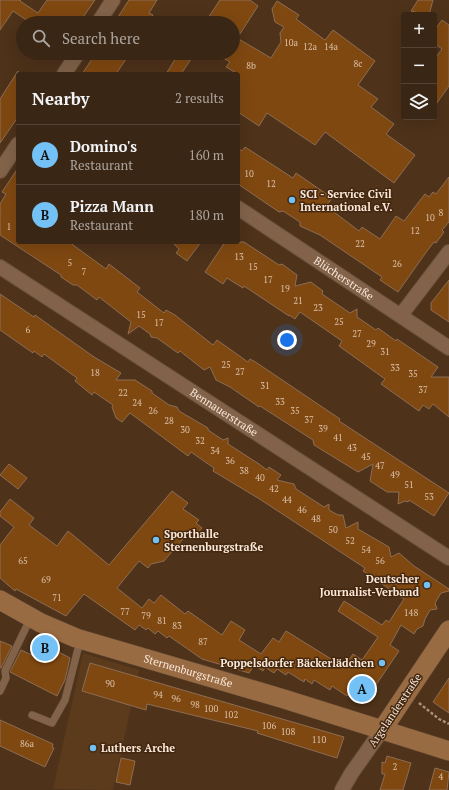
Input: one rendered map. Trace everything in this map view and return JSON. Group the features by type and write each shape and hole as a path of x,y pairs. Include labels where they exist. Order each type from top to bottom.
{"street":[{"path":"103,16 113,0"},
{"path":"65,72 73,60"},
{"path":"0,171 16,147"},
{"name":"Blücherstraße","path":"240,209 449,348"},
{"path":"400,315 449,252"},
{"name":"Bennauerstraße","path":"0,267 449,558"},
{"name":"Sternenburgstraße","path":"0,600 31,617 81,639 449,751"},
{"name":"Argelanderstraße","path":"342,790 350,774 382,730 449,630"}],"lane":[{"path":"0,690 6,678 5,671 31,617"},
{"path":"32,714 52,723 65,700 81,639"}],"path":[{"path":"407,692 422,706 449,724"}],"shaded area":[{"name":"Luthers Arche","path":"83,653 139,670 113,790 53,789"}],"building":[{"path":"0,0 21,0 20,1 38,13 47,0 95,0 84,16 20,16 13,11 0,30"},
{"path":"129,0 157,0 149,13 153,15 152,16 119,16"},
{"path":"220,0 250,0 258,6 240,33 240,16 209,16"},
{"path":"418,0 433,0 430,12 411,11"},
{"path":"277,1 299,15 296,19 325,40 333,30 375,61 358,85 378,99 371,107 394,124 386,134 415,155 394,183 325,132 315,145 267,113 259,126 240,113 240,72 235,72 226,67 230,62 227,60 240,60 240,40 271,58 281,42 280,33 284,27 275,22 272,9"},
{"path":"442,20 449,25 449,86 437,103 437,56 442,49 437,45 437,27"},
{"path":"91,60 125,60 117,72 83,72"},
{"path":"175,60 190,60 182,72 167,72"},
{"path":"16,74 16,120 0,143 0,99"},
{"path":"245,147 293,178 296,173 332,198 326,206 359,231 362,227 380,239 396,216 404,221 425,194 429,197 433,192 436,194 449,177 449,222 442,230 444,232 436,243 434,242 427,251 398,292 380,280 382,277 320,235 300,226 300,222 283,211 279,212 240,185 240,150 242,151"},
{"path":"16,171 16,244 72,244 106,269 109,264 140,288 137,292 164,313 166,310 175,315 213,345 217,340 248,362 250,359 257,363 340,419 339,421 449,493 434,516 409,500 408,502 405,501 398,504 399,492 387,492 370,481 373,464 358,472 314,445 313,440 260,406 259,407 230,387 216,380 210,367 204,370 180,351 178,353 157,338 151,337 150,334 139,326 128,334 131,322 99,297 97,300 77,285 73,285 61,277 61,275 0,235 0,204 6,194 2,192"},
{"path":"240,242 244,242 279,265 282,264 297,275 295,286 311,282 323,291 322,294 350,313 357,309 357,317 376,330 378,328 396,341 397,339 438,367 431,377 449,377 449,417 433,404 429,409 423,405 419,411 381,384 385,379 339,346 342,341 300,312 295,319 244,286 243,288 227,278 223,284 205,272 224,244 240,244"},
{"path":"174,244 200,244 187,261 176,253 179,249"},
{"path":"449,280 449,322 431,310 431,303"},
{"path":"0,294 34,317 35,315 94,357 121,373 116,380 135,380 152,391 152,393 169,405 177,407 179,411 208,428 208,430 223,440 228,438 228,444 267,470 269,467 281,475 277,480 294,484 296,489 324,507 329,504 329,510 338,515 343,515 346,528 358,522 358,529 389,547 391,557 399,553 414,566 449,589 449,591 441,593 435,603 437,609 430,610 423,626 417,629 414,634 401,625 390,645 399,651 365,701 351,691 347,696 332,686 330,690 314,680 312,684 305,679 304,682 288,672 286,675 277,669 274,673 265,667 263,671 254,665 249,673 202,659 169,636 167,638 158,631 155,634 148,628 146,630 139,625 135,630 84,594 66,616 16,589 15,591 0,578 0,545 14,527 0,516 0,512 10,499 34,518 29,525 57,546 68,531 109,565 172,491 188,503 183,509 199,520 196,523 202,528 193,538 188,533 164,561 151,564 148,568 139,561 117,588 142,608 149,599 154,603 161,595 185,614 188,611 222,635 231,621 245,630 239,640 261,654 273,638 279,642 286,631 344,667 353,654 362,660 378,637 338,611 344,601 382,625 386,620 389,622 404,599 363,571 365,568 258,498 213,471 214,468 191,452 188,456 130,413 122,422 116,418 112,407 113,405 94,392 92,395 75,381 77,378 44,354 42,357 34,351 33,353 0,330"},
{"path":"9,464 27,478 18,489 0,475"},
{"path":"0,641 12,646 1,668 0,668"},
{"path":"40,642 70,658 65,680 57,696 10,672 21,650 34,656"},
{"path":"90,663 344,737 337,758 257,733 258,731 147,704 146,710 82,691"},
{"path":"449,678 449,713 433,702"},
{"path":"0,720 53,744 52,747 54,748 45,767 0,746"},
{"path":"387,756 411,763 403,790 380,790 385,774 382,774 382,762 385,763"},
{"path":"121,758 135,761 130,785 116,782"},
{"path":"435,768 449,772 447,790 429,790"}],"place":[{"name":"SCI - Service Civil International e.V.","path":"292,200"},
{"name":"Sporthalle Sternenburgstraße","path":"156,540"},
{"name":"Deutscher Journalist-Verband","path":"427,585"},
{"name":"Pizza Mann","path":"45,648"},
{"name":"Poppelsdorfer Bäckerlädchen","path":"382,663"},
{"name":"Domino's","path":"362,689"},
{"name":"Luthers Arche","path":"93,748"}]}
